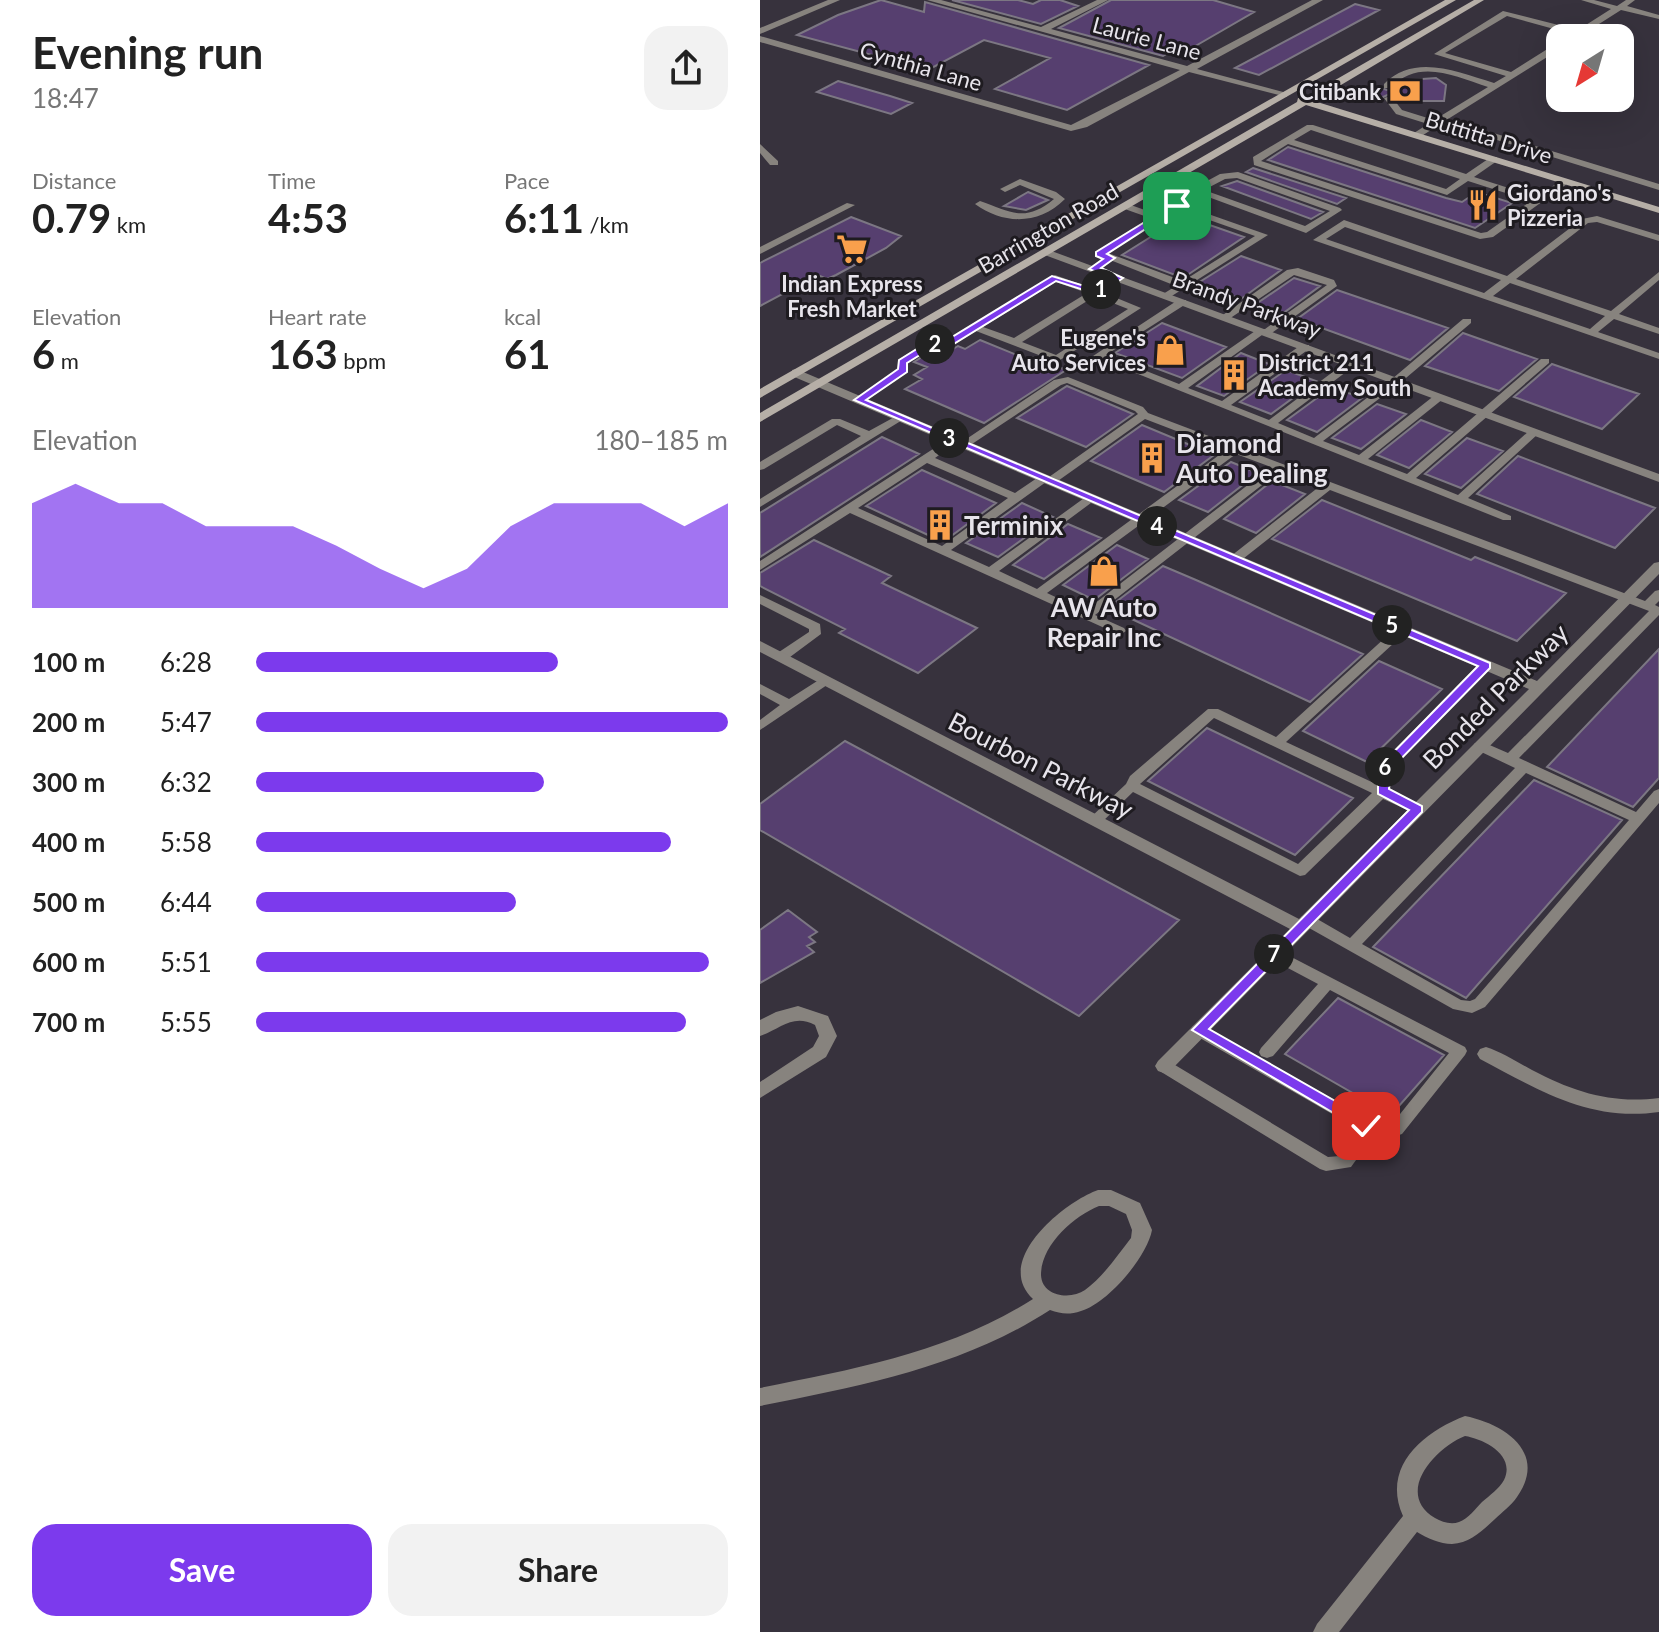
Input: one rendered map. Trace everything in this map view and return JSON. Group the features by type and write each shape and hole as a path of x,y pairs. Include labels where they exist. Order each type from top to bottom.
{"main road":[{"name":"Barrington Road","path":"760,394 1452,0"},
{"name":"Barrington Road","path":"760,418 1480,0"},
{"name":"Laurie Lane","path":"1284,95 1307,102"},
{"name":"Buttitta Drive","path":"1307,102 1659,210"}],"street":[{"path":"760,31 836,0"},
{"name":"Laurie Lane","path":"931,0 1284,95"},
{"path":"1042,30 1104,0"},
{"path":"1188,69 1319,0"},
{"name":"Cynthia Lane","path":"760,39 1071,128 1083,125 1188,69"},
{"path":"760,147 774,163"},
{"name":"Brandy Parkway","path":"1046,252 1659,478"},
{"path":"796,373 1538,687"},
{"name":"Bonded Parkway","path":"1164,1066 1659,566"},
{"name":"Bourbon Parkway","path":"760,646 1096,820 1304,923"},
{"path":"760,1029 782,1016 804,1013 822,1021 828,1036 820,1052 760,1091"},
{"path":"1486,1054 1585,1103 1626,1109 1659,1105"},
{"path":"760,1397 932,1358 1004,1329 1048,1300 1065,1305 1092,1299 1140,1241 1142,1230 1133,1209 1111,1198 1098,1198 1074,1207 1035,1253 1030,1264 1029,1276 1033,1286 1048,1300"},
{"path":"1480,1427 1505,1441 1512,1452 1516,1477 1511,1489 1468,1530 1455,1534 1441,1532 1415,1517 1408,1504 1407,1477 1414,1465 1452,1429 1480,1427"},
{"path":"1325,1632 1415,1517"}],"lane":[{"path":"1585,0 1659,17"},
{"path":"1593,24 1631,0"},
{"path":"1513,75 1438,54 1506,13 1546,26"},
{"path":"1417,135 1546,54"},
{"path":"1387,86 1402,73 1416,67 1435,69 1495,86"},
{"path":"1388,98 1399,112 1659,187"},
{"path":"1539,201 1310,127 1256,159 1257,163 1469,235 1490,235 1539,201 1566,181"},
{"path":"1287,141 1447,192 1494,159"},
{"path":"1170,181 1306,230 1337,210 1238,175 1223,176 1198,190"},
{"path":"980,204 1019,219 1035,216 1060,199 1020,182 1005,189"},
{"path":"760,251 850,205"},
{"path":"1125,206 1157,217"},
{"path":"1167,296 1263,235 1177,206 1100,254 1184,285"},
{"path":"1485,297 1590,219 1659,238"},
{"path":"1659,331 1344,223 1318,240 1659,356"},
{"path":"1094,269 1110,258"},
{"path":"1181,388 1332,286 1330,282 1298,271 1291,272 1225,317"},
{"path":"1591,333 1659,275"},
{"path":"859,400 903,370 902,362 931,344 949,343 975,327 1055,278 1136,308 1057,359 975,327"},
{"path":"1015,342 1118,278"},
{"path":"1182,302 1098,356 1507,518"},
{"path":"1647,327 1659,316"},
{"path":"1315,442 1396,381 1467,321"},
{"path":"1223,406 1305,347"},
{"path":"1408,479 1545,361"},
{"path":"1270,424 1350,364"},
{"path":"760,566 926,458 960,442 1058,382 1068,380 1139,409 1144,415 1277,468 1654,609"},
{"path":"1360,460 1439,397"},
{"path":"942,551 1144,415"},
{"path":"760,504 900,417"},
{"path":"760,467 836,421 870,436"},
{"path":"1460,499 1534,432"},
{"path":"1038,594 1234,450"},
{"path":"926,458 1017,498"},
{"path":"1086,616 1277,468"},
{"path":"1235,559 1327,486"},
{"path":"990,572 1091,498"},
{"path":"849,508 1120,631"},
{"path":"1510,759 1654,609 1659,594"},
{"path":"760,599 816,627 815,634 781,657"},
{"path":"1277,743 1402,629"},
{"path":"1132,786 1300,871 1383,791 1384,768 1486,665"},
{"path":"760,726 825,680"},
{"path":"760,688 790,705"},
{"path":"1096,820 1132,786 1135,779 1213,712 1417,809"},
{"path":"1480,746 1637,818"},
{"path":"1352,945 1525,766"},
{"path":"1304,923 1352,945 1458,1005 1472,1007 1480,1003 1659,794"},
{"path":"1274,954 1459,1051 1396,1129"},
{"path":"1267,1052 1329,982"},
{"path":"1164,1066 1326,1164 1345,1162 1369,1131 1366,1126 1199,1030"}],"building":[{"path":"881,0 924,12 925,2 1149,65 1067,110 995,89 1050,58 984,40 928,70 797,35 838,15"},
{"path":"952,0 1018,0 1033,4 1041,0 1060,0 1078,6 1041,24"},
{"path":"1111,0 1213,0 1254,12 1185,52 1175,49 1163,56 1059,28"},
{"path":"1355,4 1379,10 1259,75 1235,68"},
{"name":"Citibank","path":"1436,78 1446,85 1444,101 1405,101 1392,93 1381,98 1369,97 1368,90 1381,88 1390,91 1408,80"},
{"path":"838,81 912,103 891,114 817,92"},
{"path":"1288,147 1462,202 1477,192 1512,203 1475,228 1268,160"},
{"path":"1253,168 1346,198 1337,204 1246,172"},
{"path":"1237,181 1323,212 1311,219 1222,186"},
{"path":"1028,192 1048,200 1026,210 1004,206"},
{"path":"1184,216 1244,237 1183,278 1122,255"},
{"path":"851,217 901,236 886,248 836,275 827,279 818,275 760,306 760,263"},
{"path":"1241,256 1281,270 1241,299 1198,283"},
{"path":"1294,278 1320,286 1282,314 1256,304"},
{"path":"1337,290 1448,328 1410,360 1297,319"},
{"name":"Eugene's Auto Services","path":"1162,323 1226,347 1182,378 1115,353"},
{"path":"1463,333 1537,359 1499,391 1425,366"},
{"path":"980,340 1029,360 1034,357 1066,370 984,423 905,389 922,379 914,375 927,367 914,362 933,350 943,355 958,346 965,349"},
{"name":"District 211 Academy South","path":"1241,353 1269,364 1224,396 1197,386"},
{"path":"1552,364 1639,394 1602,429 1514,397"},
{"path":"1286,370 1316,381 1271,414 1240,402"},
{"path":"1067,386 1133,414 1086,447 1017,418"},
{"path":"1332,387 1362,398 1317,432 1287,420"},
{"path":"1377,404 1406,414 1361,449 1332,438"},
{"path":"1421,420 1452,432 1409,468 1377,455"},
{"name":"Diamond Auto Dealing","path":"1142,425 1214,455 1164,492 1091,461"},
{"path":"882,437 919,454 760,557 760,513"},
{"path":"1467,438 1503,451 1461,488 1425,474"},
{"path":"1518,456 1655,508 1615,548 1477,494"},
{"path":"1231,462 1258,473 1208,512 1179,500"},
{"name":"Terminix","path":"922,470 996,503 943,542 866,506"},
{"path":"1272,481 1305,494 1256,533 1224,519"},
{"path":"1322,500 1471,560 1475,557 1566,593 1517,641 1272,539"},
{"path":"1022,503 1053,517 998,557 966,543"},
{"path":"1068,524 1101,538 1044,579 1013,565"},
{"path":"814,540 891,576 882,583 977,628 918,673 839,633 845,629 760,586 760,573"},
{"name":"AW Auto Repair Inc","path":"1117,545 1148,559 1094,600 1063,585"},
{"path":"1163,566 1363,654 1310,702 1108,608"},
{"path":"1659,649 1659,778 1633,807 1547,767"},
{"path":"1379,661 1442,689 1367,762 1303,731"},
{"path":"1207,728 1353,798 1295,855 1148,781"},
{"path":"845,741 1179,920 1079,1016 760,830 760,804"},
{"path":"1534,780 1622,820 1466,998 1373,947"},
{"path":"788,910 817,932 809,937 815,942 807,946 814,952 760,983 760,930"},
{"path":"1338,998 1444,1055 1391,1115 1285,1054"}],"place":[{"name":"Citibank","path":"1405,91"},
{"name":"Giordano's Pizzeria","path":"1483,205"},
{"name":"Indian Express Fresh Market","path":"852,249"},
{"name":"Eugene's Auto Services","path":"1170,350"},
{"name":"District 211 Academy South","path":"1234,375"},
{"name":"Diamond Auto Dealing","path":"1152,458"},
{"name":"Terminix","path":"940,525"},
{"name":"AW Auto Repair Inc","path":"1104,571"}],"route":[{"path":"1177,206 1100,254 1110,258 1094,269 1118,278 1095,293 1055,278 949,343 931,344 902,362 903,370 859,400 1486,665 1384,768 1383,791 1417,809 1199,1030 1366,1126"}]}
